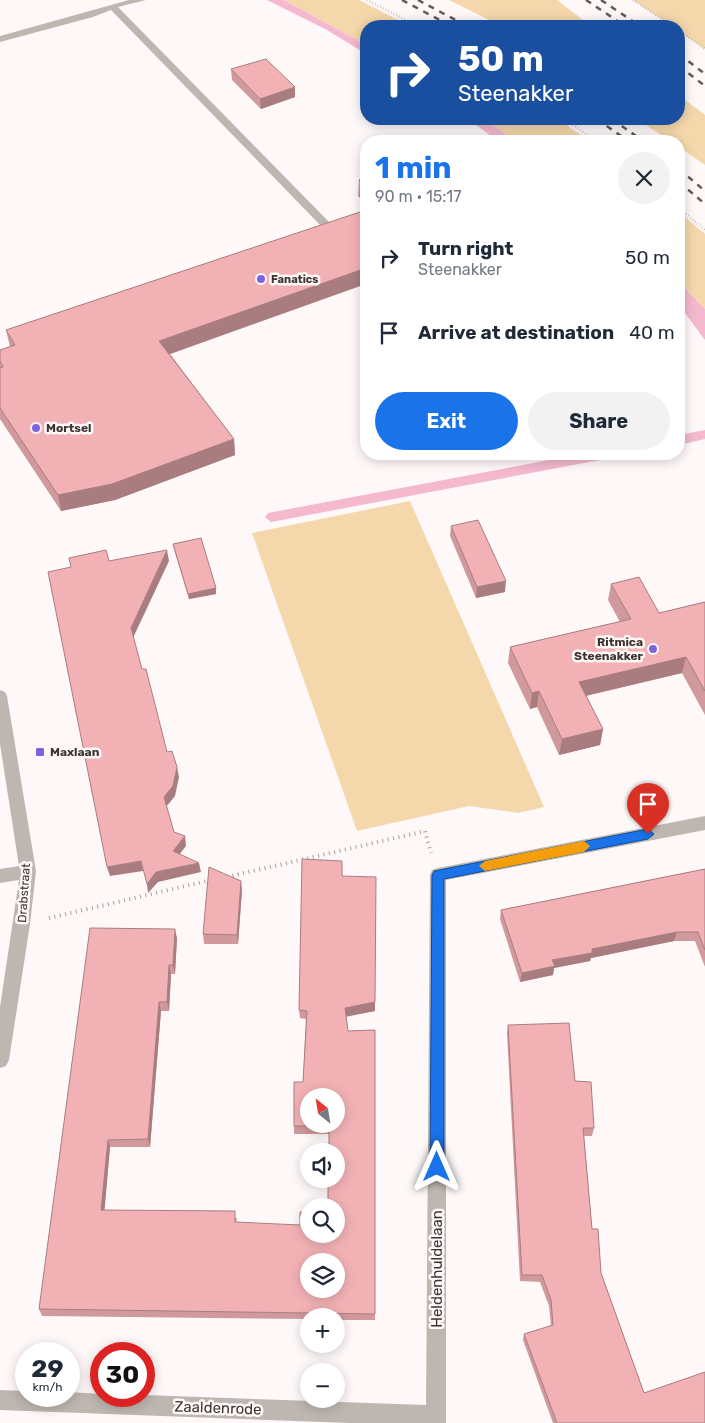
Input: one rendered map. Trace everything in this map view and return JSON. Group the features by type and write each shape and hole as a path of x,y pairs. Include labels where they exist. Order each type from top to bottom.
{"street":[{"name":"Drabstraat","path":"0,696 28,871 22,924 0,1060"},
{"path":"438,875 705,823"},
{"path":"0,876 28,871"},
{"name":"Heldenhuldelaan","path":"436,1419 438,875"},
{"name":"Zaaldenrode","path":"0,1400 436,1419"}],"lane":[{"path":"0,39 90,15 112,6 142,0"},
{"path":"112,6 327,226"}],"path":[{"path":"367,0 405,20"},
{"path":"633,0 663,20"},
{"path":"685,35 705,49"},
{"path":"574,125 588,135"},
{"path":"685,213 705,230"},
{"path":"223,878 425,831 438,875"},
{"path":"22,924 214,880"}],"shaded area":[{"path":"267,0 284,0 360,42 360,50 327,30"},
{"path":"284,0 359,0 398,20 360,20 360,42"},
{"path":"449,0 557,0 583,20 489,20"},
{"path":"633,0 705,0 705,49 685,35 685,20 663,20"},
{"path":"685,100 705,115 705,165 685,151 685,135 661,135 646,125 685,125"},
{"path":"476,125 493,125 507,135 490,135"},
{"path":"493,125 566,125 581,135 507,135"},
{"path":"685,217 705,234 705,309 685,288"},
{"path":"685,288 705,309 705,340 685,313"},
{"path":"705,430 705,439 685,444 685,434"},
{"path":"549,460 600,460 271,522 265,517 268,513"},
{"path":"410,501 544,807 518,813 469,806 357,831 252,533"}],"building":[{"path":"266,59 295,87 260,99 231,69"},
{"path":"360,212 360,270 159,341 234,439 112,484 58,495 0,408 0,368 3,367 0,361 0,350 15,345 6,330"},
{"path":"478,520 506,581 477,587 451,526"},
{"path":"201,538 216,588 188,594 173,544"},
{"path":"106,550 109,561 167,550 131,628 142,669 146,669 167,752 172,751 177,767 173,786 164,797 174,832 185,836 173,851 199,863 156,872 147,884 141,861 107,867 48,572 71,567 69,558"},
{"path":"639,577 659,613 705,602 705,691 686,657 579,682 603,729 562,739 539,691 532,693 510,647 631,619 611,584"},
{"path":"302,859 342,861 342,876 376,877 375,1002 345,1008 348,1031 375,1030 375,1314 345,1314 345,1308 300,1308 300,1313 39,1309 90,928 175,929 173,965 169,965 167,1002 159,1002 148,1139 108,1140 101,1210 235,1211 235,1222 300,1225 300,1243 345,1243 345,1198 328,1198 328,1188 345,1188 345,1143 329,1143 329,1133 345,1133 345,1088 300,1088 300,1126 294,1126 294,1082 303,1082 307,1011 299,1010"},
{"path":"209,867 241,881 237,935 203,934"},
{"path":"705,869 705,950 698,932 677,932 592,949 592,953 552,960 555,966 522,973 501,910"},
{"path":"569,1023 575,1081 591,1082 594,1128 583,1128 592,1229 598,1229 601,1273 644,1393 705,1372 705,1423 557,1423 524,1334 553,1325 551,1300 542,1275 522,1275 508,1025"}],"railway":[{"path":"402,0 440,20"},
{"path":"418,0 456,20"},
{"path":"586,0 616,20"},
{"path":"601,0 631,20"},
{"path":"685,59 705,74"},
{"path":"685,71 705,86"},
{"path":"605,125 620,135"},
{"path":"620,125 635,135"},
{"path":"685,174 705,191"},
{"path":"685,187 705,204"}],"slow traffic":[{"path":"485,866 584,846"}],"place":[{"name":"Fanatics","path":"261,279"},
{"name":"Mortsel","path":"36,428"},
{"name":"Ritmica Steenakker","path":"653,649"},
{"name":"Maxlaan","path":"40,752"}],"route":[{"path":"437,1167 438,875 648,834"}]}
